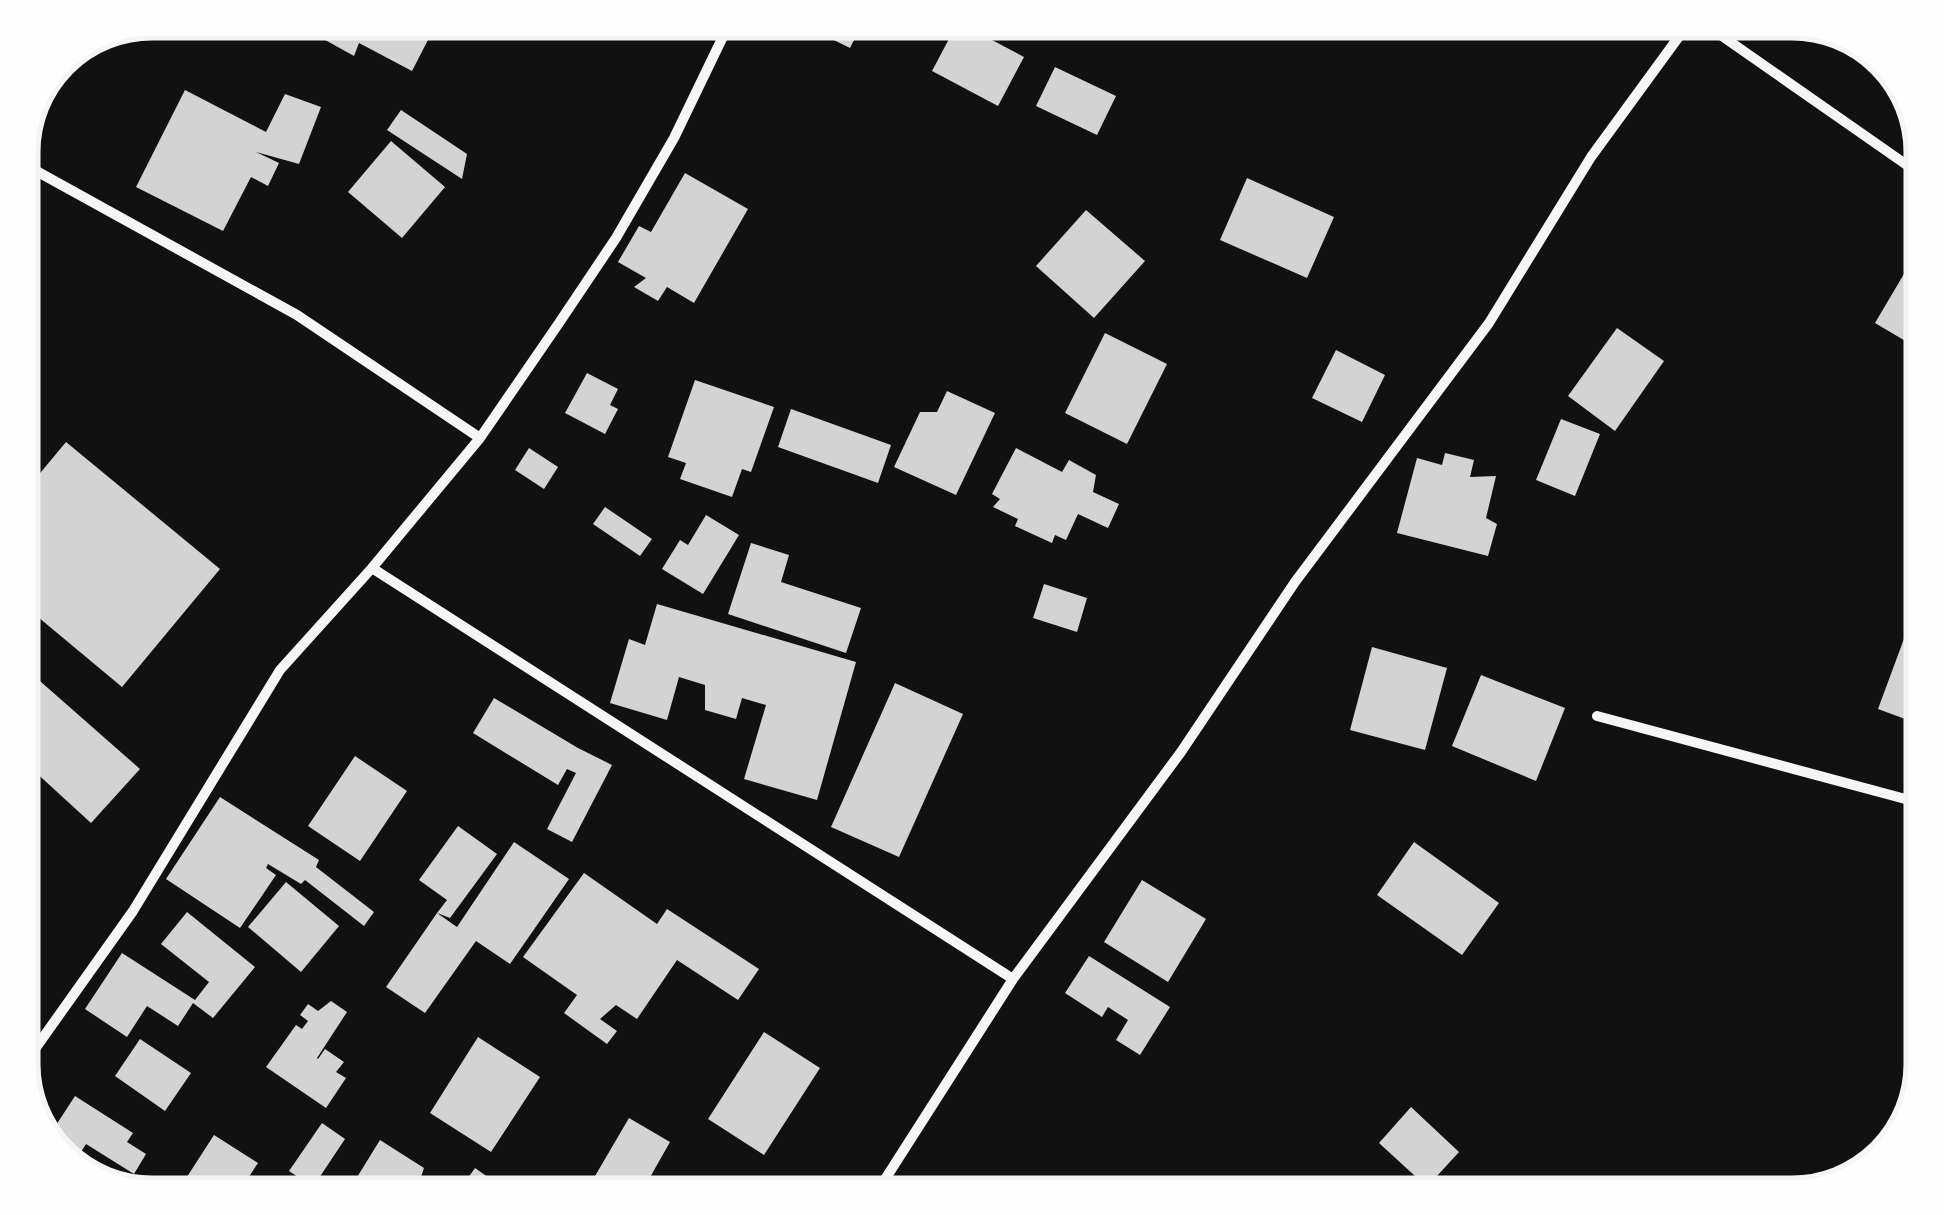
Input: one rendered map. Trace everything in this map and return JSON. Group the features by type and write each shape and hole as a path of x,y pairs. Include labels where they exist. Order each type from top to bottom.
{"street":[{"path":"38,1045 133,911 280,670 372,568 480,438 616,238 674,138 723,38"},
{"path":"886,1178 1013,979 1181,752 1295,582 1489,324 1591,158 1678,38"},
{"path":"1725,38 1906,164"},
{"path":"38,172 297,315 480,438"},
{"path":"372,568 1013,979"},
{"path":"1597,716 1906,799"}],"building":[{"path":"322,38 429,38 412,71 359,43 354,56"},
{"path":"830,38 855,38 850,48"},
{"path":"950,38 988,38 1024,57 998,106 932,71"},
{"path":"1055,67 1116,96 1097,135 1036,106"},
{"path":"185,90 266,132 285,94 321,107 299,164 256,152 279,163 268,186 251,177 223,231 136,187"},
{"path":"401,110 467,154 462,179 387,130"},
{"path":"391,141 445,187 402,238 348,192"},
{"path":"685,173 748,209 694,303 667,287 658,301 634,287 646,278 618,262 639,226 651,232"},
{"path":"1247,178 1334,217 1307,278 1220,240"},
{"path":"1086,210 1145,261 1094,318 1036,266"},
{"path":"1906,270 1906,341 1875,323"},
{"path":"1617,328 1664,361 1615,431 1568,396"},
{"path":"1105,333 1167,364 1127,444 1065,413"},
{"path":"1336,350 1385,375 1362,422 1312,398"},
{"path":"587,373 618,389 610,405 618,409 605,434 565,413"},
{"path":"695,380 774,407 751,472 742,469 732,497 680,479 686,463 668,457"},
{"path":"947,391 995,413 956,495 894,467 920,412 937,412"},
{"path":"791,409 891,445 878,483 778,447"},
{"path":"1561,419 1600,434 1575,496 1536,480"},
{"path":"66,442 220,569 122,687 38,617 38,476"},
{"path":"529,448 558,467 544,489 515,470"},
{"path":"1016,448 1062,472 1069,460 1096,475 1093,492 1119,504 1108,528 1078,514 1066,540 1055,535 1052,543 1015,526 1018,519 993,507 1000,499 992,494"},
{"path":"1445,453 1474,460 1470,477 1496,476 1486,518 1497,524 1488,556 1397,533 1417,458 1442,465"},
{"path":"605,507 652,539 640,556 593,524"},
{"path":"706,515 739,535 703,594 662,569 680,540 688,545"},
{"path":"751,543 789,555 781,582 861,608 846,653 728,614"},
{"path":"1044,584 1087,598 1077,632 1033,618"},
{"path":"657,604 856,662 817,800 744,779 766,705 742,698 736,719 705,710 705,685 679,677 667,720 610,703 629,639 645,645"},
{"path":"1905,636 1906,636 1906,719 1878,709"},
{"path":"1372,647 1447,668 1425,750 1350,730"},
{"path":"1481,675 1565,708 1536,781 1452,746"},
{"path":"38,679 140,769 91,823 38,774"},
{"path":"895,683 963,714 899,857 831,827"},
{"path":"494,698 612,765 572,842 547,829 576,773 567,769 558,785 473,733"},
{"path":"355,756 407,791 360,861 308,826"},
{"path":"220,797 319,860 316,867 374,912 364,926 305,880 301,884 268,864 266,868 276,875 240,928 166,879"},
{"path":"458,826 497,854 450,918 437,913 447,900 419,880"},
{"path":"514,842 569,879 510,964 476,941 425,1013 386,987 437,913 457,927"},
{"path":"1414,842 1499,903 1462,955 1377,895"},
{"path":"584,873 657,924 667,909 759,969 738,1000 677,960 637,1019 616,1005 600,1019 617,1031 607,1044 564,1013 577,995 523,957"},
{"path":"1142,880 1206,919 1168,982 1104,942"},
{"path":"286,882 339,926 301,972 248,927"},
{"path":"187,912 255,967 213,1018 193,1003 178,1026 147,1006 127,1037 85,1009 122,953 195,1000 209,982 161,944"},
{"path":"1089,956 1170,1007 1140,1055 1116,1040 1128,1020 1108,1007 1102,1017 1065,993"},
{"path":"331,1001 347,1012 317,1058 325,1049 344,1062 336,1072 346,1078 326,1108 266,1067 296,1025 302,1029 308,1021 300,1015 308,1004 318,1011"},
{"path":"764,1032 820,1068 764,1155 708,1119"},
{"path":"478,1037 540,1077 491,1152 430,1113"},
{"path":"140,1039 191,1073 165,1111 115,1076"},
{"path":"75,1096 133,1133 127,1142 146,1154 134,1174 86,1144 81,1152 56,1125"},
{"path":"1411,1107 1459,1152 1435,1178 1417,1178 1379,1143"},
{"path":"629,1118 670,1142 650,1178 594,1178"},
{"path":"322,1123 345,1139 319,1178 300,1178 289,1171"},
{"path":"214,1135 258,1163 248,1178 186,1178"},
{"path":"380,1140 424,1168 421,1178 357,1178"},
{"path":"475,1168 489,1178 468,1178"}]}
